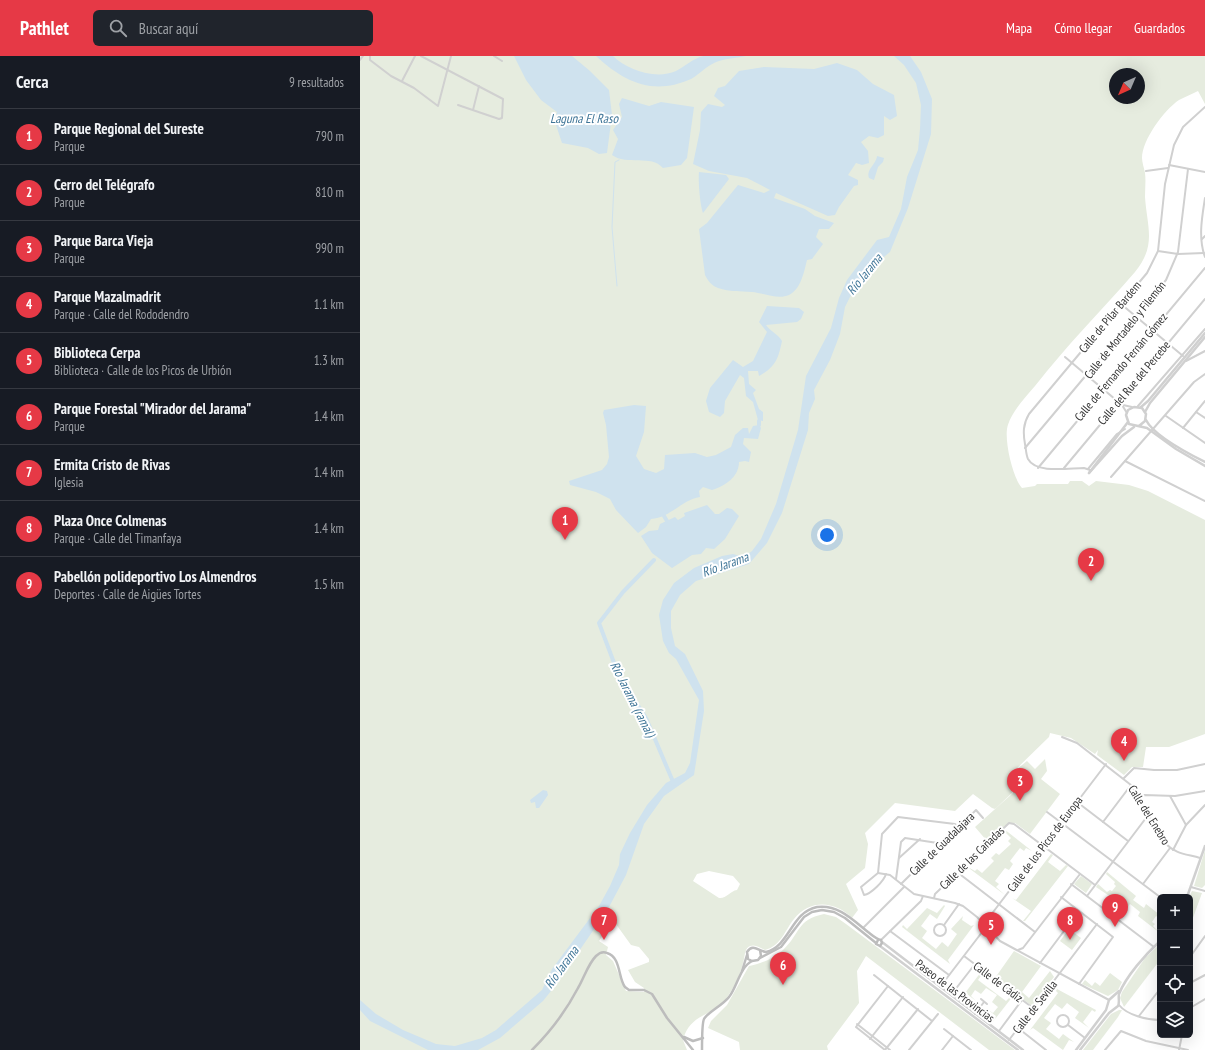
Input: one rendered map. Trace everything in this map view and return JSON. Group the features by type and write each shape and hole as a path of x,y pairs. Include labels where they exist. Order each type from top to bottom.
{"main road":[{"name":"Paseo de las Provincias","path":"760,950 766,952 774,949 783,940 798,918 808,911 818,907 839,910 880,941"},
{"path":"699,1050 704,1038 703,1024 705,1018 726,1002 746,966 752,961 781,947 804,917 812,912 822,910 834,912 845,918 880,946"},
{"path":"876,943 880,941 880,946"},
{"path":"741,976 748,950 753,947 760,950 760,958"},
{"path":"532,1050 549,1033 578,989 594,959 602,952 608,953 613,957 625,987 629,990 644,990 652,994 667,1018 693,1050"},
{"path":"747,954 748,959 752,961"},
{"path":"680,1034 693,1041 704,1038"},
{"path":"687,1043 690,1050"},
{"path":"702,1043 702,1050"}],"street":[{"path":"360,60 362,56"},
{"path":"370,56 370,60 386,73 414,88 438,106 451,56"},
{"path":"402,81 414,56"},
{"path":"421,56 503,99 502,118 499,119 458,105"},
{"path":"494,56 502,61"},
{"path":"473,110 479,86"},
{"name":"Calle de Pilar Bardem","path":"1038,468 1028,459 1025,448 1023,430 1027,418 1147,273 1158,251 1168,167 1174,145 1179,134 1190,120 1205,107"},
{"path":"1146,170 1168,167 1205,172"},
{"name":"Calle de Mortadelo y Filemón","path":"1025,448 1088,376 1166,280 1178,254 1188,169"},
{"path":"1205,198 1201,233 1205,257"},
{"path":"1201,233 1205,234 1202,240"},
{"path":"1158,251 1178,254 1204,253"},
{"name":"Calle de Fernando Fernán Gómez","path":"1038,468 1205,268"},
{"name":"Calle del Rue del Percebe","path":"1064,468 1205,299"},
{"path":"1121,304 1183,357"},
{"path":"1183,357 1205,329"},
{"path":"1139,407 1205,333"},
{"path":"1152,430 1146,420 1145,412 1150,403 1205,337"},
{"path":"1183,363 1205,351"},
{"path":"1065,357 1122,405 1127,413 1128,422 1125,429 1089,470"},
{"path":"1111,477 1166,416 1194,382 1205,374"},
{"path":"1182,428 1205,401"},
{"path":"1122,405 1139,407 1145,412"},
{"path":"1127,413 1132,407"},
{"path":"1196,412 1205,418"},
{"path":"1166,416 1205,443"},
{"path":"1139,426 1146,420"},
{"path":"1128,422 1134,426 1152,430 1205,464"},
{"path":"1038,468 1089,470 1090,474 1122,436 1134,426"},
{"path":"1125,461 1205,501"},
{"name":"Calle del Enebro","path":"1062,737 1077,743 1106,764 1131,785 1150,814 1165,843 1170,848 1180,854 1200,858"},
{"name":"Calle de los Picos de Europa","path":"984,924 1106,764"},
{"path":"1124,778 1134,768 1172,770 1205,764"},
{"path":"1102,822 1131,785"},
{"path":"1140,797 1144,795 1170,796 1205,791"},
{"path":"1170,796 1186,825"},
{"path":"1077,802 1128,841"},
{"path":"1173,850 1186,825 1205,805"},
{"name":"Calle de Guadalajara","path":"901,884 944,844 976,810 983,818"},
{"path":"1047,812 1157,895"},
{"path":"1087,896 1150,814"},
{"path":"886,874 868,894 864,895 861,888 878,873 882,834 898,817 954,824 959,827"},
{"name":"Calle de las Cañadas","path":"934,898 935,894 1007,825 1014,824 1044,846"},
{"path":"896,879 902,840 907,837 944,844"},
{"path":"899,858 920,839"},
{"path":"1044,846 1095,885"},
{"path":"1188,894 1205,846"},
{"path":"1143,884 1170,848"},
{"path":"958,872 1035,932"},
{"path":"878,873 886,874 896,879 914,894 959,904 973,913 1000,941 1109,1000"},
{"path":"1017,951 1023,948 1080,874"},
{"path":"1071,884 1154,947"},
{"path":"862,928 904,887"},
{"path":"1190,887 1205,891"},
{"path":"880,941 921,901 924,896"},
{"path":"1061,897 1113,937 1079,984"},
{"path":"944,925 936,925 934,928 935,934 939,936 944,934 946,928 944,925 959,904"},
{"path":"1040,963 1079,911"},
{"name":"Calle de Sevilla","path":"1009,1040 1097,924"},
{"path":"940,987 986,927"},
{"path":"890,931 949,976"},
{"path":"1193,953 1205,936"},
{"name":"Paseo de las Provincias","path":"880,941 1023,1050"},
{"path":"1119,1005 1120,993 1157,944"},
{"name":"Paseo de las Provincias","path":"880,946 1018,1050"},
{"path":"1023,948 1023,954"},
{"name":"Calle de Cádiz","path":"964,956 1033,1008"},
{"path":"951,995 974,964"},
{"path":"1193,981 1205,974"},
{"path":"874,975 932,1021"},
{"path":"1076,1050 1109,1005 1109,1000 1127,982"},
{"path":"888,986 857,1024 886,1049 890,1050"},
{"path":"1138,1016 1157,993"},
{"path":"1112,997 1119,999"},
{"path":"871,1037 902,998"},
{"name":"Paseo de las Provincias","path":"981,999 987,1004"},
{"path":"1193,1006 1205,999"},
{"path":"998,1032 1022,1000"},
{"name":"Paseo de las Provincias","path":"975,1014 984,1002"},
{"path":"1109,1005 1113,1008"},
{"path":"1119,1005 1138,1016 1157,1019"},
{"path":"1080,1050 1113,1008 1119,1005"},
{"path":"886,1049 918,1009"},
{"path":"909,1050 938,1014"},
{"path":"1062,1015 1068,1017 1068,1025 1063,1028 1059,1026 1057,1022 1059,1016 1062,1015"},
{"path":"1068,1025 1085,1038"},
{"path":"1018,1028 1046,1050"},
{"path":"944,1029 967,1049 971,1050"},
{"path":"1105,1050 1121,1031 1146,1040 1188,1050"},
{"path":"942,1050 953,1036"},
{"path":"1179,1049 1181,1038"}],"shaded area":[{"path":"360,56 1205,56 1205,104 1198,91 1179,100 1167,111 1155,126 1143,151 1142,160 1145,176 1145,197 1149,236 1146,253 1142,262 1135,272 1059,357 1011,417 1007,429 1007,443 1013,469 1022,488 1035,486 1037,484 1068,484 1070,481 1082,481 1089,486 1096,481 1129,485 1148,491 1205,520 1205,734 1169,747 1146,747 1143,767 1132,767 1124,775 1097,755 1098,750 1095,754 1071,738 1050,733 1049,737 1011,774 1027,761 1035,769 1045,759 1047,771 1041,779 1060,794 1030,834 1015,823 1009,823 987,841 975,827 1013,793 1010,775 1012,793 995,809 973,794 955,811 895,803 865,833 868,844 865,868 846,884 858,910 852,918 838,908 815,905 807,908 794,919 775,945 765,950 758,946 748,947 738,978 723,1003 697,1019 686,1031 683,1040 687,1050 360,1050","holes":["709,871 733,876 740,884 737,890 719,898 693,881 697,874","613,920 631,945 639,947 649,959 649,962 628,970 635,982 644,988 644,992 626,991 613,961 606,955 608,947 599,941"]},
{"path":"1004,829 1032,851 1026,848 1024,851 1020,848 1010,861 1013,864 1009,870 1005,868 995,881 999,884 996,887 1005,895 966,866 975,871 977,869 982,873 994,861 991,858 996,853 999,855 1011,844 1008,841 1011,838 1003,830"},
{"path":"1205,850 1205,885 1202,888 1194,886"},
{"path":"1051,854 1053,855 1048,862 1060,871 1066,865 1068,866 1025,921 1023,921 1031,911 1012,898 1016,900"},
{"path":"1107,872 1136,896 1133,900 1144,908 1146,904 1157,913 1157,917 1152,922 1155,924 1153,926 1157,931 1138,916 1140,912 1130,904 1127,908 1096,887 1098,884 1107,892 1110,890 1112,891 1116,886 1114,884 1115,882 1106,874"},
{"path":"1081,876 1092,884 1086,893 1074,884"},
{"path":"1192,891 1202,893 1193,918 1193,894 1190,894"},
{"path":"944,905 945,906 937,919 930,914 921,926 927,931 922,938 936,949 942,942 948,947 957,934 951,929 963,916 962,920 971,926 974,925 948,960 950,964 902,927 903,925 907,929 927,908 937,913"},
{"path":"824,914 836,917 846,924 1015,1050 989,1050 866,956 857,971 859,1003 827,1046 828,1050 740,1050 739,1042 708,1028 711,1021 727,1005 749,966 776,956 789,944 803,924 808,920"},
{"path":"1069,929 1081,938 1072,950 1060,941"},
{"path":"1157,947 1157,964 1124,1007 1120,998 1122,992 1145,958"},
{"path":"1014,951 1041,966 1022,992 1029,998 1050,971 1054,977 1032,1006 995,978"},
{"path":"981,972 983,973 978,980 1006,1001 1012,995 1013,996 992,1023 996,1016 987,1009 993,1013 998,1007 992,1002 997,995 986,988 981,994 975,990 971,996 976,1001 967,994 963,998 962,997"},
{"path":"1110,973 1122,982 1118,990 1108,996 1082,984 1085,980 1092,986 1095,982 1100,986"},
{"path":"1057,989 1096,1010 1095,1012 1092,1010 1083,1022 1089,1028 1075,1018 1079,1012 1067,1003 1062,1009 1055,1004 1044,1018 1051,1023 1046,1029 1059,1039 1063,1034 1074,1042 1069,1040 1063,1050 1033,1028 1030,1030 1058,993 1056,991"},
{"path":"1122,1010 1093,1050 1083,1050 1111,1014"}],"water":[{"name":"Laguna El Raso","path":"514,56 572,56 609,90 612,115 607,153 599,154 588,148 562,143 555,122 557,112 541,100 526,80"},
{"path":"596,56 613,56 626,66 642,72 651,74 668,74 703,56 746,56 715,62 691,79 677,84 652,86 640,84 628,79 617,73"},
{"path":"894,56 910,56 921,72 932,99 931,134 908,208 890,252 869,269 845,307 840,334 830,360 814,390 815,399 809,413 808,430 782,513 767,543 749,564 696,581 680,595 671,611 671,628 675,646 685,654 703,691 704,711 694,775 664,796 644,824 626,875 608,909 555,986 543,1001 500,1038 478,1050 428,1050 370,1021 360,1010 360,1000 376,1014 403,1030 436,1044 455,1046 482,1038 496,1030 542,990 552,969 599,906 619,865 620,854 630,833 647,805 666,783 685,773 690,763 699,700 676,659 669,653 663,641 659,615 663,600 674,583 694,568 722,556 733,554 744,557 752,551 761,539 776,504 798,430 806,376 831,328 839,298 847,280 877,240 889,237 901,209 907,177 918,150 921,105 916,83 904,65"},
{"path":"837,63 857,70 873,84 894,95 897,116 890,120 884,116 884,135 878,138 869,136 861,142 868,151 869,163 862,165 856,163 848,175 858,180 858,185 854,186 835,215 828,216 776,193 774,198 805,209 815,216 834,223 829,229 819,229 816,237 823,244 812,259 807,260 801,280 793,292 789,295 775,297 716,287 710,283 705,275 699,229 707,223 738,185 764,193 770,190 747,178 709,171 693,164 700,130 701,112 708,104 722,107 725,105 714,96 718,88 725,86 739,71 764,67 814,69"},
{"path":"622,98 649,106 661,102 694,107 687,158 681,165 663,168 652,162 625,160 612,155 618,139 613,130 622,117 619,104"},
{"path":"877,156 884,158 883,162 878,167 874,180 869,178 868,175"},
{"path":"699,172 726,175 729,179 703,213 701,205"},
{"path":"767,306 799,308 804,312 801,319 797,322 766,325 782,341 779,353 772,366 759,376 758,371 748,371 749,384 756,390 753,393 759,409 763,412 763,421 758,420 753,402 746,396 744,378 740,375 725,401 724,413 720,417 709,412 706,401 710,388 733,360 743,367 753,361 767,332 759,322"},
{"path":"634,405 646,406 644,432 636,456 644,469 656,473 664,469 665,455 695,453 707,457 716,455 731,447 735,435 743,428 748,428 749,434 753,426 759,425 761,428 758,439 744,438 743,444 751,452 749,462 739,462 737,472 730,480 722,486 712,490 703,487 699,491 700,497 688,501 658,518 651,519 646,527 638,533 616,510 610,499 596,492 570,485 569,481 602,470 607,464 609,457 606,425 603,413 604,410"},
{"path":"707,505 715,514 719,514 727,508 732,509 739,516 725,539 714,549 706,548 701,554 692,555 672,568 652,553 641,536 649,531 658,530 660,524 675,517 678,520 685,516 684,513"},
{"path":"543,790 547,791 548,795 539,808 536,808 535,802 531,803 530,800"}],"waterway":[{"path":"617,286 612,227 615,162 619,160"},
{"name":"Río Jarama","path":"664,516 667,521"},
{"name":"Río Jarama (ramal)","path":"654,560 623,592 599,623 619,676 646,718 674,784"}],"place":[{"name":"Parque Regional del Sureste","path":"565,540"},
{"name":"Cerro del Telégrafo","path":"1091,581"},
{"name":"Parque Mazalmadrit","path":"1124,761"},
{"name":"Parque Barca Vieja","path":"1020,801"},
{"name":"Pabellón polideportivo Los Almendros","path":"1115,927"},
{"name":"Ermita Cristo de Rivas","path":"604,940"},
{"name":"Plaza Once Colmenas","path":"1070,940"},
{"name":"Biblioteca Cerpa","path":"991,945"},
{"name":"Parque Forestal \"Mirador del Jarama\"","path":"783,985"}]}
